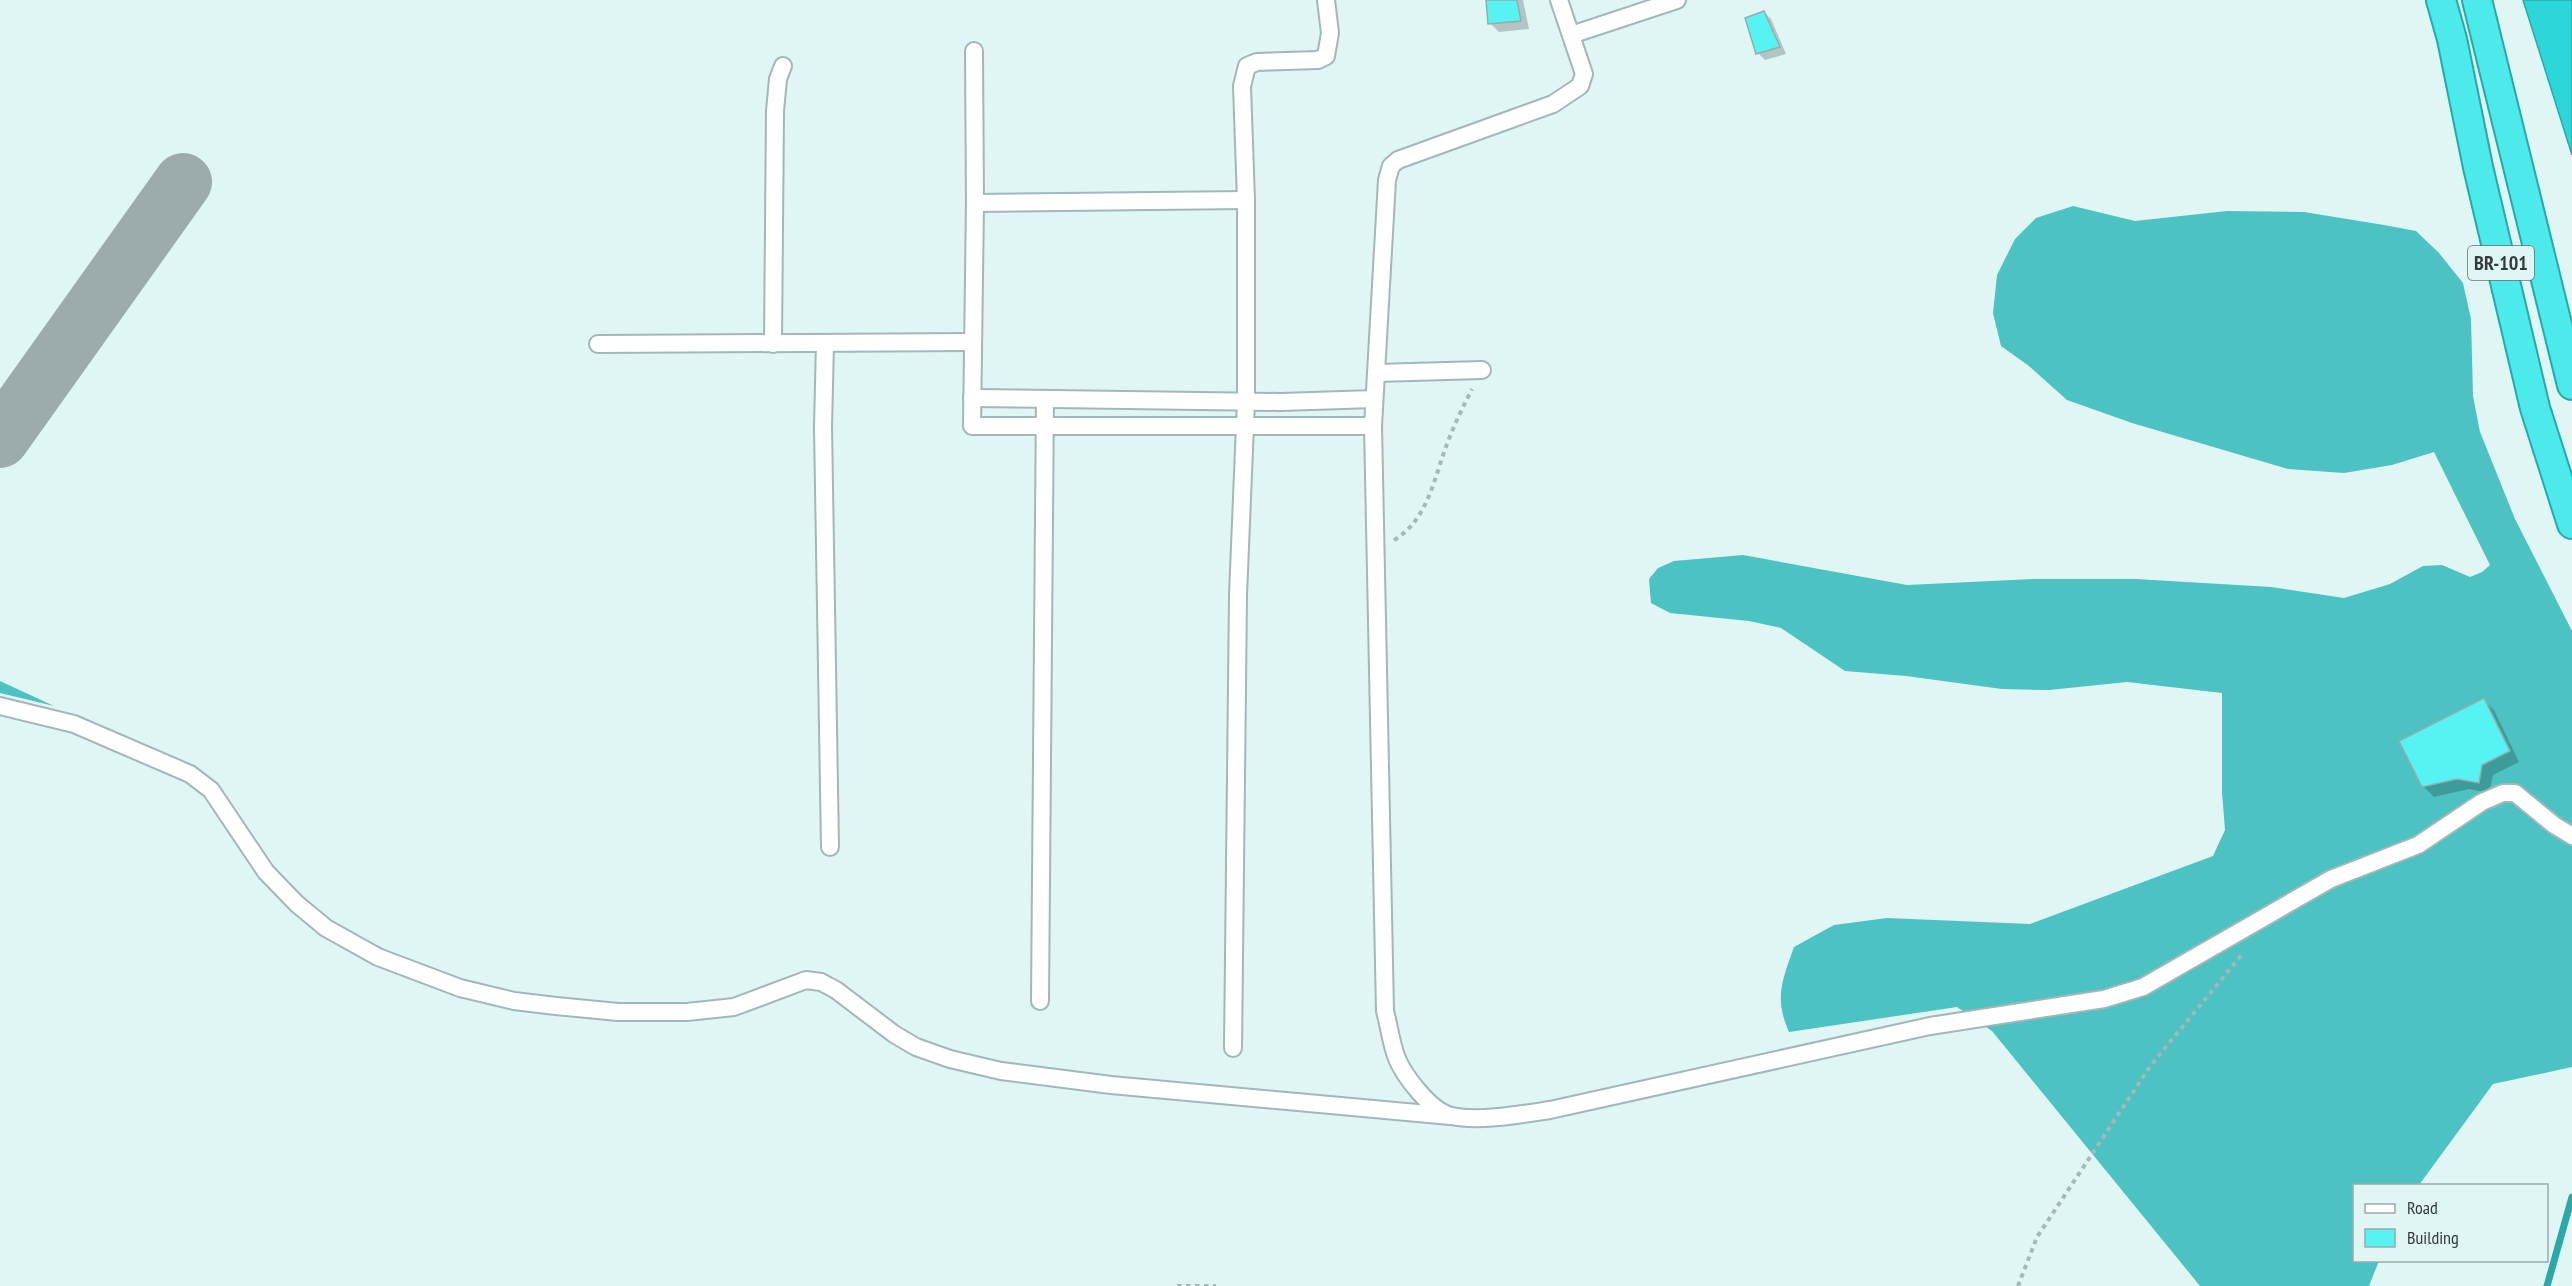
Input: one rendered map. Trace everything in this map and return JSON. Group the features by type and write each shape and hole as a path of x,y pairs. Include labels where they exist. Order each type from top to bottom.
{"highway":[{"name":"BR-101","path":"2441,0 2452,39 2478,167 2535,408 2572,524"},
{"name":"BR-101","path":"2477,0 2572,385"}],"street":[{"path":"1233,1048 1238,595 1246,401 1246,200 1242,86 1247,66 1257,62 1318,60 1326,56 1330,33 1326,0"},
{"path":"1451,1116 1430,1103 1416,1089 1396,1058 1385,1011 1373,426 1387,180 1391,166 1398,160 1553,104 1580,86 1584,74 1559,0"},
{"path":"1571,35 1677,0"},
{"path":"974,51 975,203 972,426 1373,426"},
{"path":"773,344 775,111 778,79 783,66"},
{"path":"975,203 1246,200"},
{"path":"598,344 973,342"},
{"path":"825,344 823,427 830,847"},
{"path":"1376,373 1482,370"},
{"path":"972,398 1246,401 1374,399"},
{"path":"1040,1001 1045,399"},
{"path":"0,706 74,724 190,774 211,790 266,872 297,904 326,928 378,957 460,988 514,1001 556,1006 618,1012 687,1012 734,1007 806,980 821,982 836,990 894,1034 916,1047 950,1059 1001,1071 1111,1085 1451,1116 1502,1117 1550,1110 1930,1026 2104,999 2143,987 2282,905 2331,879 2418,845 2482,802 2503,793 2515,793 2554,825 2572,836"}],"path":[{"path":"1377,548 1400,536 1417,520 1428,499 1455,427 1482,370"},
{"path":"2018,1286 2037,1237 2139,1083 2246,950"},
{"path":"1177,1286 1216,1286"}],"shaded area":[{"path":"2523,0 2572,0 2572,155"},
{"path":"2073,206 2135,221 2227,211 2304,212 2416,231 2439,253 2463,283 2471,319 2473,396 2480,432 2515,519 2572,631 2572,1067 2493,1084 2420,1184 2353,1184 2353,1262 2379,1262 2369,1286 2200,1286 1992,1031 1957,1007 1789,1032 1784,1020 1781,990 1794,947 1834,925 1887,918 2030,924 2213,856 2225,830 2222,792 2222,693 2127,682 2049,690 2002,689 1906,676 1845,671 1781,628 1749,621 1670,613 1651,603 1649,579 1658,568 1674,561 1743,555 1907,585 2033,579 2136,579 2271,587 2344,598 2390,584 2423,566 2442,565 2470,577 2482,572 2490,565 2434,452 2392,465 2344,473 2288,469 2132,423 2067,400 2029,366 2001,346 1993,313 1997,275 2015,239 2036,218"},
{"path":"0,681 54,706 0,693"}],"building":[{"path":"1486,0 1517,0 1521,21 1488,24"},
{"path":"1764,11 1780,47 1756,54 1745,18"},
{"path":"2484,698 2510,751 2482,765 2479,783 2457,779 2422,787 2399,741"}],"waterway":[{"path":"2547,1286 2572,1197"}],"taxiway":[{"path":"0,439 183,182"}]}
